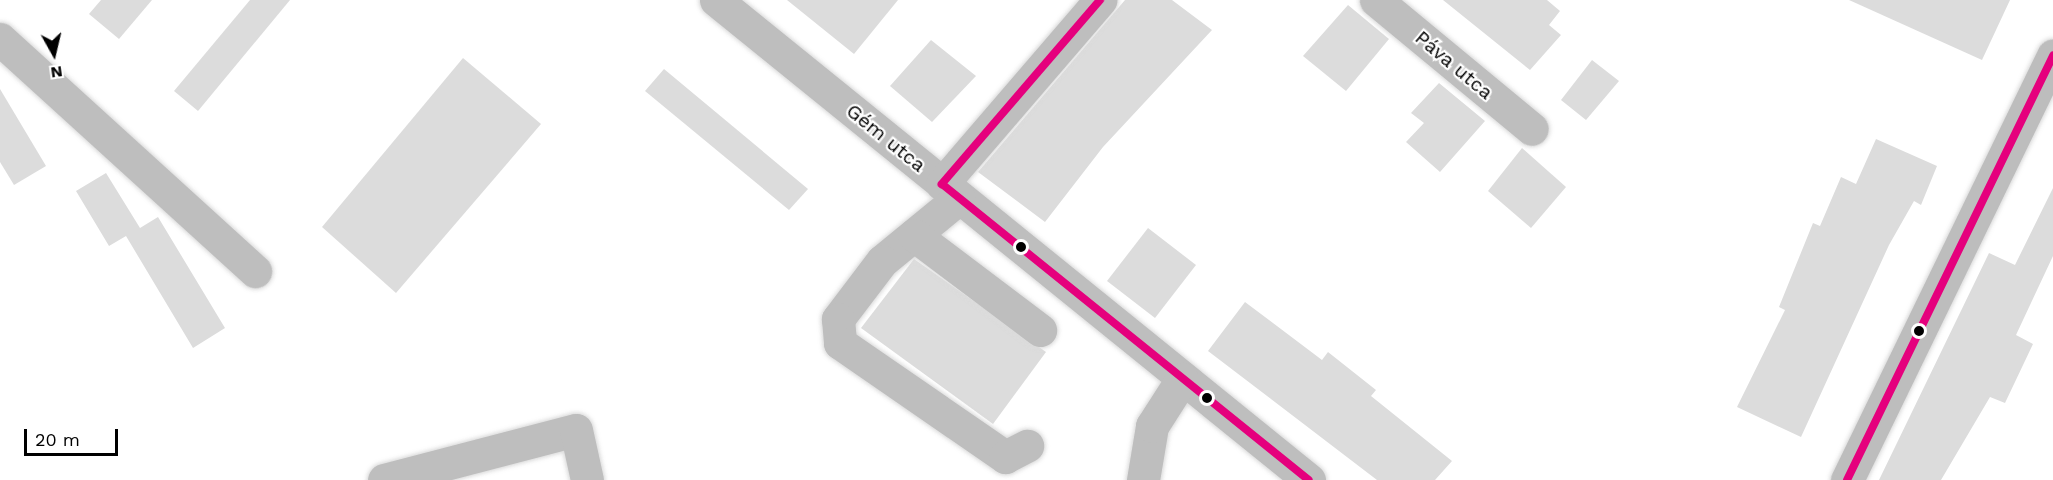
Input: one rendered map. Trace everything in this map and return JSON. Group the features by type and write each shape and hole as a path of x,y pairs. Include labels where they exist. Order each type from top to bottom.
{"main road":[{"path":"1847,480 2053,55"}],"street":[{"name":"Gém utca","path":"716,0 1309,480"},
{"path":"1027,446 1005,457 840,343 837,319 882,261 914,235 1100,0"},
{"name":"Páva utca","path":"1376,0 1532,129"},
{"path":"0,39 255,271"},
{"path":"914,235 1040,330"},
{"path":"1143,480 1152,426 1182,379"},
{"path":"384,480 576,430 587,480"}],"building":[{"path":"101,0 152,0 119,39 89,14"},
{"path":"250,0 290,0 198,111 174,91"},
{"path":"787,0 898,0 854,54"},
{"path":"1125,0 1172,0 1212,30 1103,147 1045,222 978,172"},
{"path":"1443,0 1547,0 1560,11 1549,25 1561,35 1530,70"},
{"path":"1849,0 2010,0 1982,60"},
{"path":"1348,5 1389,39 1346,91 1303,56"},
{"path":"931,40 976,76 932,122 890,86"},
{"path":"463,58 541,124 396,293 322,227"},
{"path":"1592,60 1619,81 1586,120 1561,100"},
{"path":"664,69 808,189 789,210 645,91"},
{"path":"1439,83 1485,121 1440,172 1406,142 1424,123 1411,113"},
{"path":"0,89 46,166 14,185 0,162"},
{"path":"1876,139 1937,166 1921,205 1914,201 1889,245 1801,437 1737,407 1785,310 1779,307 1813,223 1820,226 1841,177 1856,184"},
{"path":"1522,148 1566,187 1531,228 1488,191"},
{"path":"106,173 140,228 158,217 225,328 193,348 126,236 109,246 76,191"},
{"path":"2053,188 2053,256 2016,335 2033,344 2005,403 1990,397 1941,480 1879,480 1989,253 2015,265"},
{"path":"1148,228 1196,265 1155,318 1107,281"},
{"path":"914,259 1046,352 993,424 861,328"},
{"path":"1245,302 1322,360 1328,352 1376,390 1371,396 1452,461 1435,480 1377,480 1208,351"}],"transit line":[{"path":"1100,0 942,184 1309,480"},
{"path":"1847,480 2053,55"}]}
